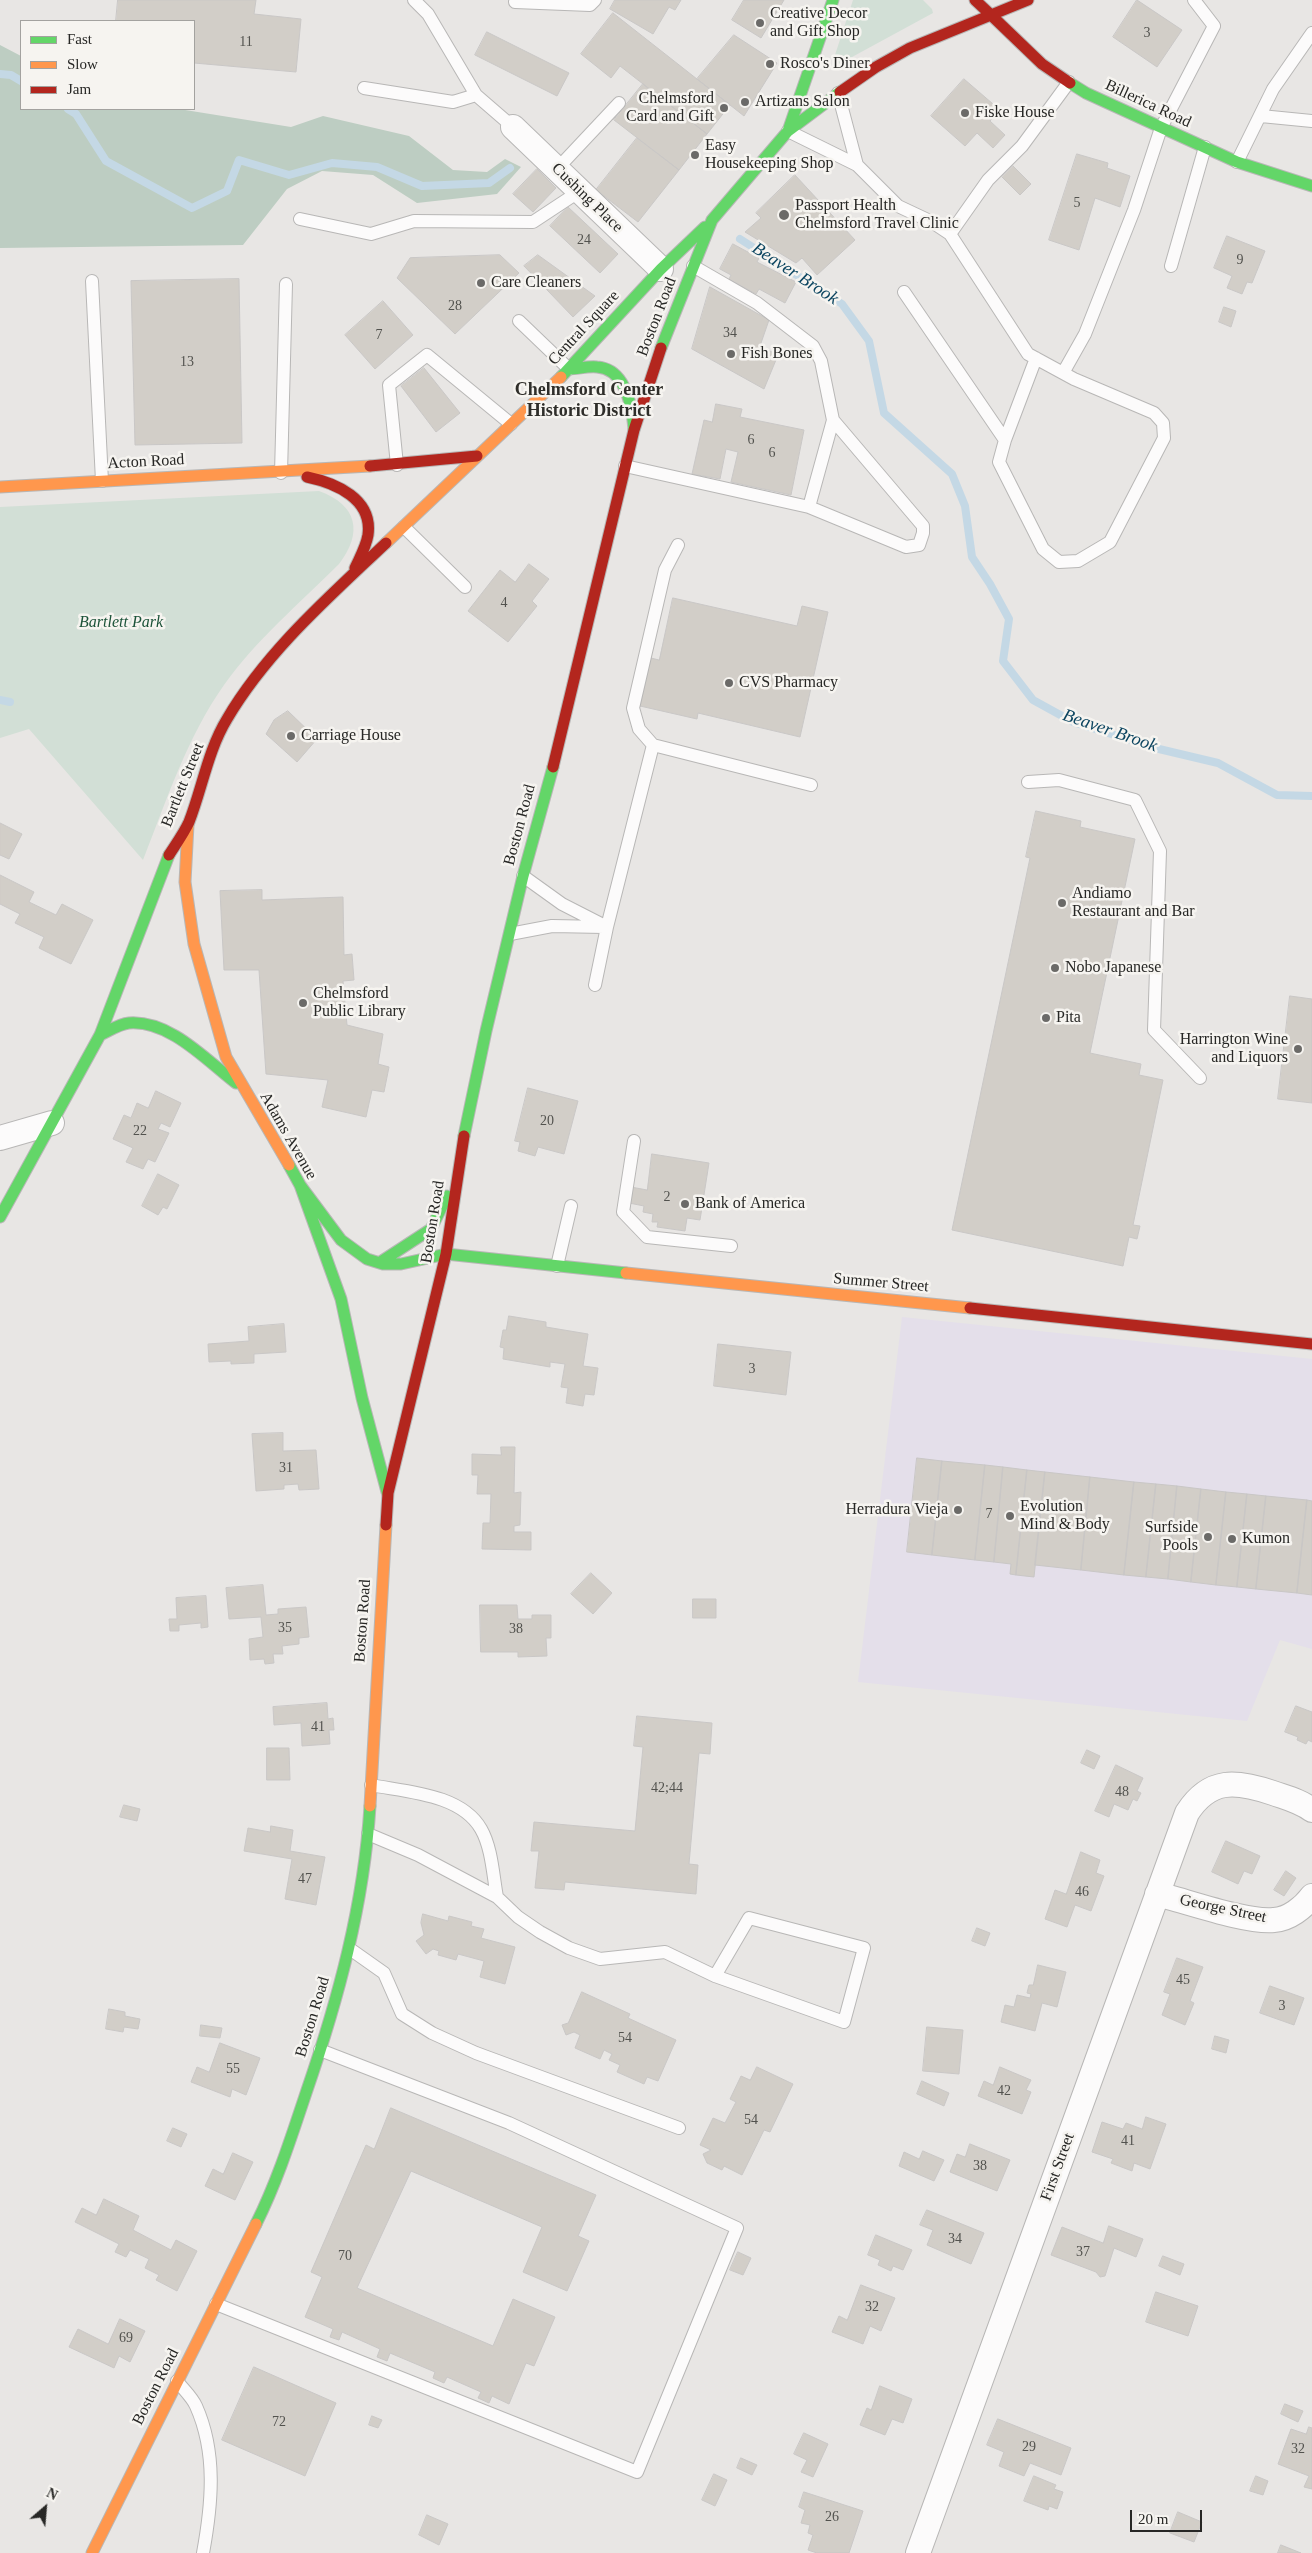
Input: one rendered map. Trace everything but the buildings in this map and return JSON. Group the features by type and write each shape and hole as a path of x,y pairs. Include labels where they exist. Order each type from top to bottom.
{"main road":[{"path":"788,131 833,0"},
{"name":"Billerica Road","path":"975,0 1042,64 1086,93 1237,162 1312,186"},
{"name":"Boston Road","path":"92,2553 275,2185 320,2050 350,1949 368,1834 388,1494 446,1254 457,1172 486,1031 523,876 546,794 634,430 668,326 712,220 788,131 876,67 910,48 1028,0"},
{"name":"Central Square","path":"478,456 569,370 661,269 712,220"},
{"path":"569,370 598,367 611,372 624,386 632,404 634,430"},
{"name":"Acton Road","path":"0,487 287,473 397,465 478,456"},
{"name":"Bartlett Street","path":"0,1217 100,1034 167,858 188,824 206,769 226,720 263,668 302,623 478,456"},
{"name":"Acton Road","path":"287,473 336,484 345,489 363,509 368,531 367,542 349,580"},
{"name":"Adams Avenue","path":"188,824 185,882 194,944 226,1057 242,1088 287,1160 300,1185 341,1299 362,1398 388,1494"},
{"path":"100,1034 129,1023 158,1027 188,1045 242,1088"},
{"path":"300,1185 340,1241 360,1257 379,1263 431,1229 457,1172"},
{"name":"Summer Street","path":"379,1263 399,1264 446,1254 1312,1344"}],"street":[{"name":"Cushing Place","path":"513,127 661,269"},
{"path":"0,1138 52,1123"},
{"name":"First Street","path":"918,2553 1187,1814 1200,1797 1210,1790 1222,1785 1246,1784 1303,1803 1312,1810"},
{"name":"George Street","path":"1157,1894 1252,1919 1274,1920 1289,1916 1306,1904 1312,1896"}],"lane":[{"path":"414,0 428,14 476,95 513,127"},
{"path":"515,2 590,5 594,0"},
{"path":"1063,373 1085,334 1134,210 1160,128 1214,26 1194,0"},
{"path":"1237,162 1274,89 1312,33"},
{"path":"950,234 988,180 1022,146 1069,82"},
{"path":"364,88 453,102 476,95"},
{"path":"838,93 857,165"},
{"path":"557,169 619,103"},
{"path":"1260,116 1312,121"},
{"path":"788,131 857,165 898,206 932,222 950,234 1028,354 1036,358 1063,373 1154,413 1163,423 1164,438 1110,542 1078,561 1059,562 1043,549 999,462 1005,440 1036,358"},
{"path":"1171,266 1205,147"},
{"path":"300,219 371,234 414,221 533,222 580,191"},
{"path":"693,266 757,303 813,346 821,361 833,420 810,507"},
{"path":"92,281 102,481"},
{"path":"286,284 287,473"},
{"path":"904,292 1005,440"},
{"path":"519,321 569,370"},
{"path":"397,465 389,385 427,356 511,424"},
{"path":"625,466 810,507 906,548 919,545 923,526 833,420"},
{"path":"404,527 466,587"},
{"path":"678,545 665,570 633,708 639,728 653,745 811,785"},
{"path":"595,985 607,927 653,745"},
{"path":"1028,782 1059,780 1135,800 1160,850 1154,1030 1200,1078"},
{"path":"523,876 562,904 607,927"},
{"path":"510,934 552,926 607,927"},
{"path":"634,1141 623,1212 647,1237 731,1246"},
{"path":"557,1266 571,1206"},
{"path":"371,1784 431,1797 452,1804 472,1815 483,1831 497,1896"},
{"path":"368,1834 418,1855 497,1896 518,1918 569,1948 600,1959 665,1952 715,1976 844,2022 864,1948 749,1918 715,1976"},
{"path":"350,1949 384,1973 402,2014 432,2033 476,2053 679,2128"},
{"path":"216,2304 636,2472 737,2228 509,2123 320,2050"},
{"path":"177,2381 195,2404 206,2435 212,2482 211,2510 204,2553"}],"shaded area":[{"path":"902,1317 1312,1359 1312,1649 1280,1640 1247,1721 858,1682"}],"green space":[{"path":"853,0 923,0 932,9 933,13 836,64 834,58"},
{"path":"0,45 20,55 20,110 185,110 291,127 323,116 409,136 453,170 487,172 505,159 521,167 497,194 417,203 373,175 322,171 287,189 243,245 0,248"},
{"name":"Bartlett Park","path":"319,491 342,504 349,512 353,521 354,531 347,553 339,564 264,637 224,685 188,748 143,860 29,729 0,738 0,507"}],"waterway":[{"name":"Beaver Brook","path":"0,74 11,75 20,80"},
{"name":"Beaver Brook","path":"70,110 76,114 106,161 192,208 227,191 239,160 289,175 332,163 377,167 422,186 489,183 510,168"},
{"name":"Beaver Brook","path":"740,239 842,304 869,341 884,413 952,474 965,506 972,557 990,584 1009,619 1003,661 1033,700 1073,722 1159,749 1218,763 1277,795 1312,796"},
{"path":"0,700 10,702"}],"traffic: fast":[{"path":"788,131 833,0"},
{"path":"1070,83 1086,93 1237,162 1312,186"},
{"path":"661,348 712,220 788,131 840,92"},
{"path":"561,377 661,269 705,227"},
{"path":"569,369 597,367 607,369 615,374 626,390 634,429"},
{"path":"464,1136 486,1031 523,876 553,767"},
{"path":"0,1217 100,1035 169,855"},
{"path":"100,1035 129,1023 159,1028 187,1043 236,1083"},
{"path":"289,1165 300,1185 341,1299 362,1398 387,1492"},
{"path":"300,1185 341,1240 367,1259 383,1264 401,1264 446,1254 626,1273"},
{"path":"382,1261 431,1229 447,1196"},
{"path":"256,2224 271,2192 289,2143 318,2058 339,1987 356,1916 367,1843 370,1806"}],"traffic: slow":[{"path":"386,543 561,377"},
{"path":"0,487 370,466"},
{"path":"188,825 185,882 194,944 226,1057 289,1165"},
{"path":"626,1273 970,1308"},
{"path":"370,1806 386,1525"},
{"path":"92,2553 256,2224"}],"traffic: jam":[{"path":"975,0 991,15 1028,0"},
{"path":"840,92 876,67 910,48 991,15 1042,64 1070,83"},
{"path":"553,767 634,430 661,348"},
{"path":"370,466 477,456"},
{"path":"307,477 340,488 359,502 365,512 368,522 368,535 355,568"},
{"path":"169,855 189,822 220,731 243,694 261,670 300,626 386,543"},
{"path":"386,1525 388,1493 446,1254 464,1136"},
{"path":"970,1308 1312,1344"}],"place":[{"name":"Creative Decor and Gift Shop","path":"760,23"},
{"name":"Rosco's Diner","path":"770,64"},
{"name":"Artizans Salon","path":"745,102"},
{"name":"Chelmsford Card and Gift","path":"724,108"},
{"name":"Fiske House","path":"965,113"},
{"name":"Easy Housekeeping Shop","path":"695,155"},
{"name":"Passport Health Chelmsford Travel Clinic","path":"784,215"},
{"name":"Care Cleaners","path":"481,283"},
{"name":"Fish Bones","path":"731,354"},
{"name":"CVS Pharmacy","path":"729,683"},
{"name":"Carriage House","path":"291,736"},
{"name":"Andiamo Restaurant and Bar","path":"1062,903"},
{"name":"Nobo Japanese","path":"1055,968"},
{"name":"Chelmsford Public Library","path":"303,1003"},
{"name":"Pita","path":"1046,1018"},
{"name":"Harrington Wine and Liquors","path":"1298,1049"},
{"name":"Bank of America","path":"685,1204"},
{"name":"Herradura Vieja","path":"958,1510"},
{"name":"Evolution Mind & Body","path":"1010,1516"},
{"name":"Surfside Pools","path":"1208,1537"},
{"name":"Kumon","path":"1232,1539"}],"district":[{"name":"Chelmsford Center Historic District","path":"589,400"}]}
